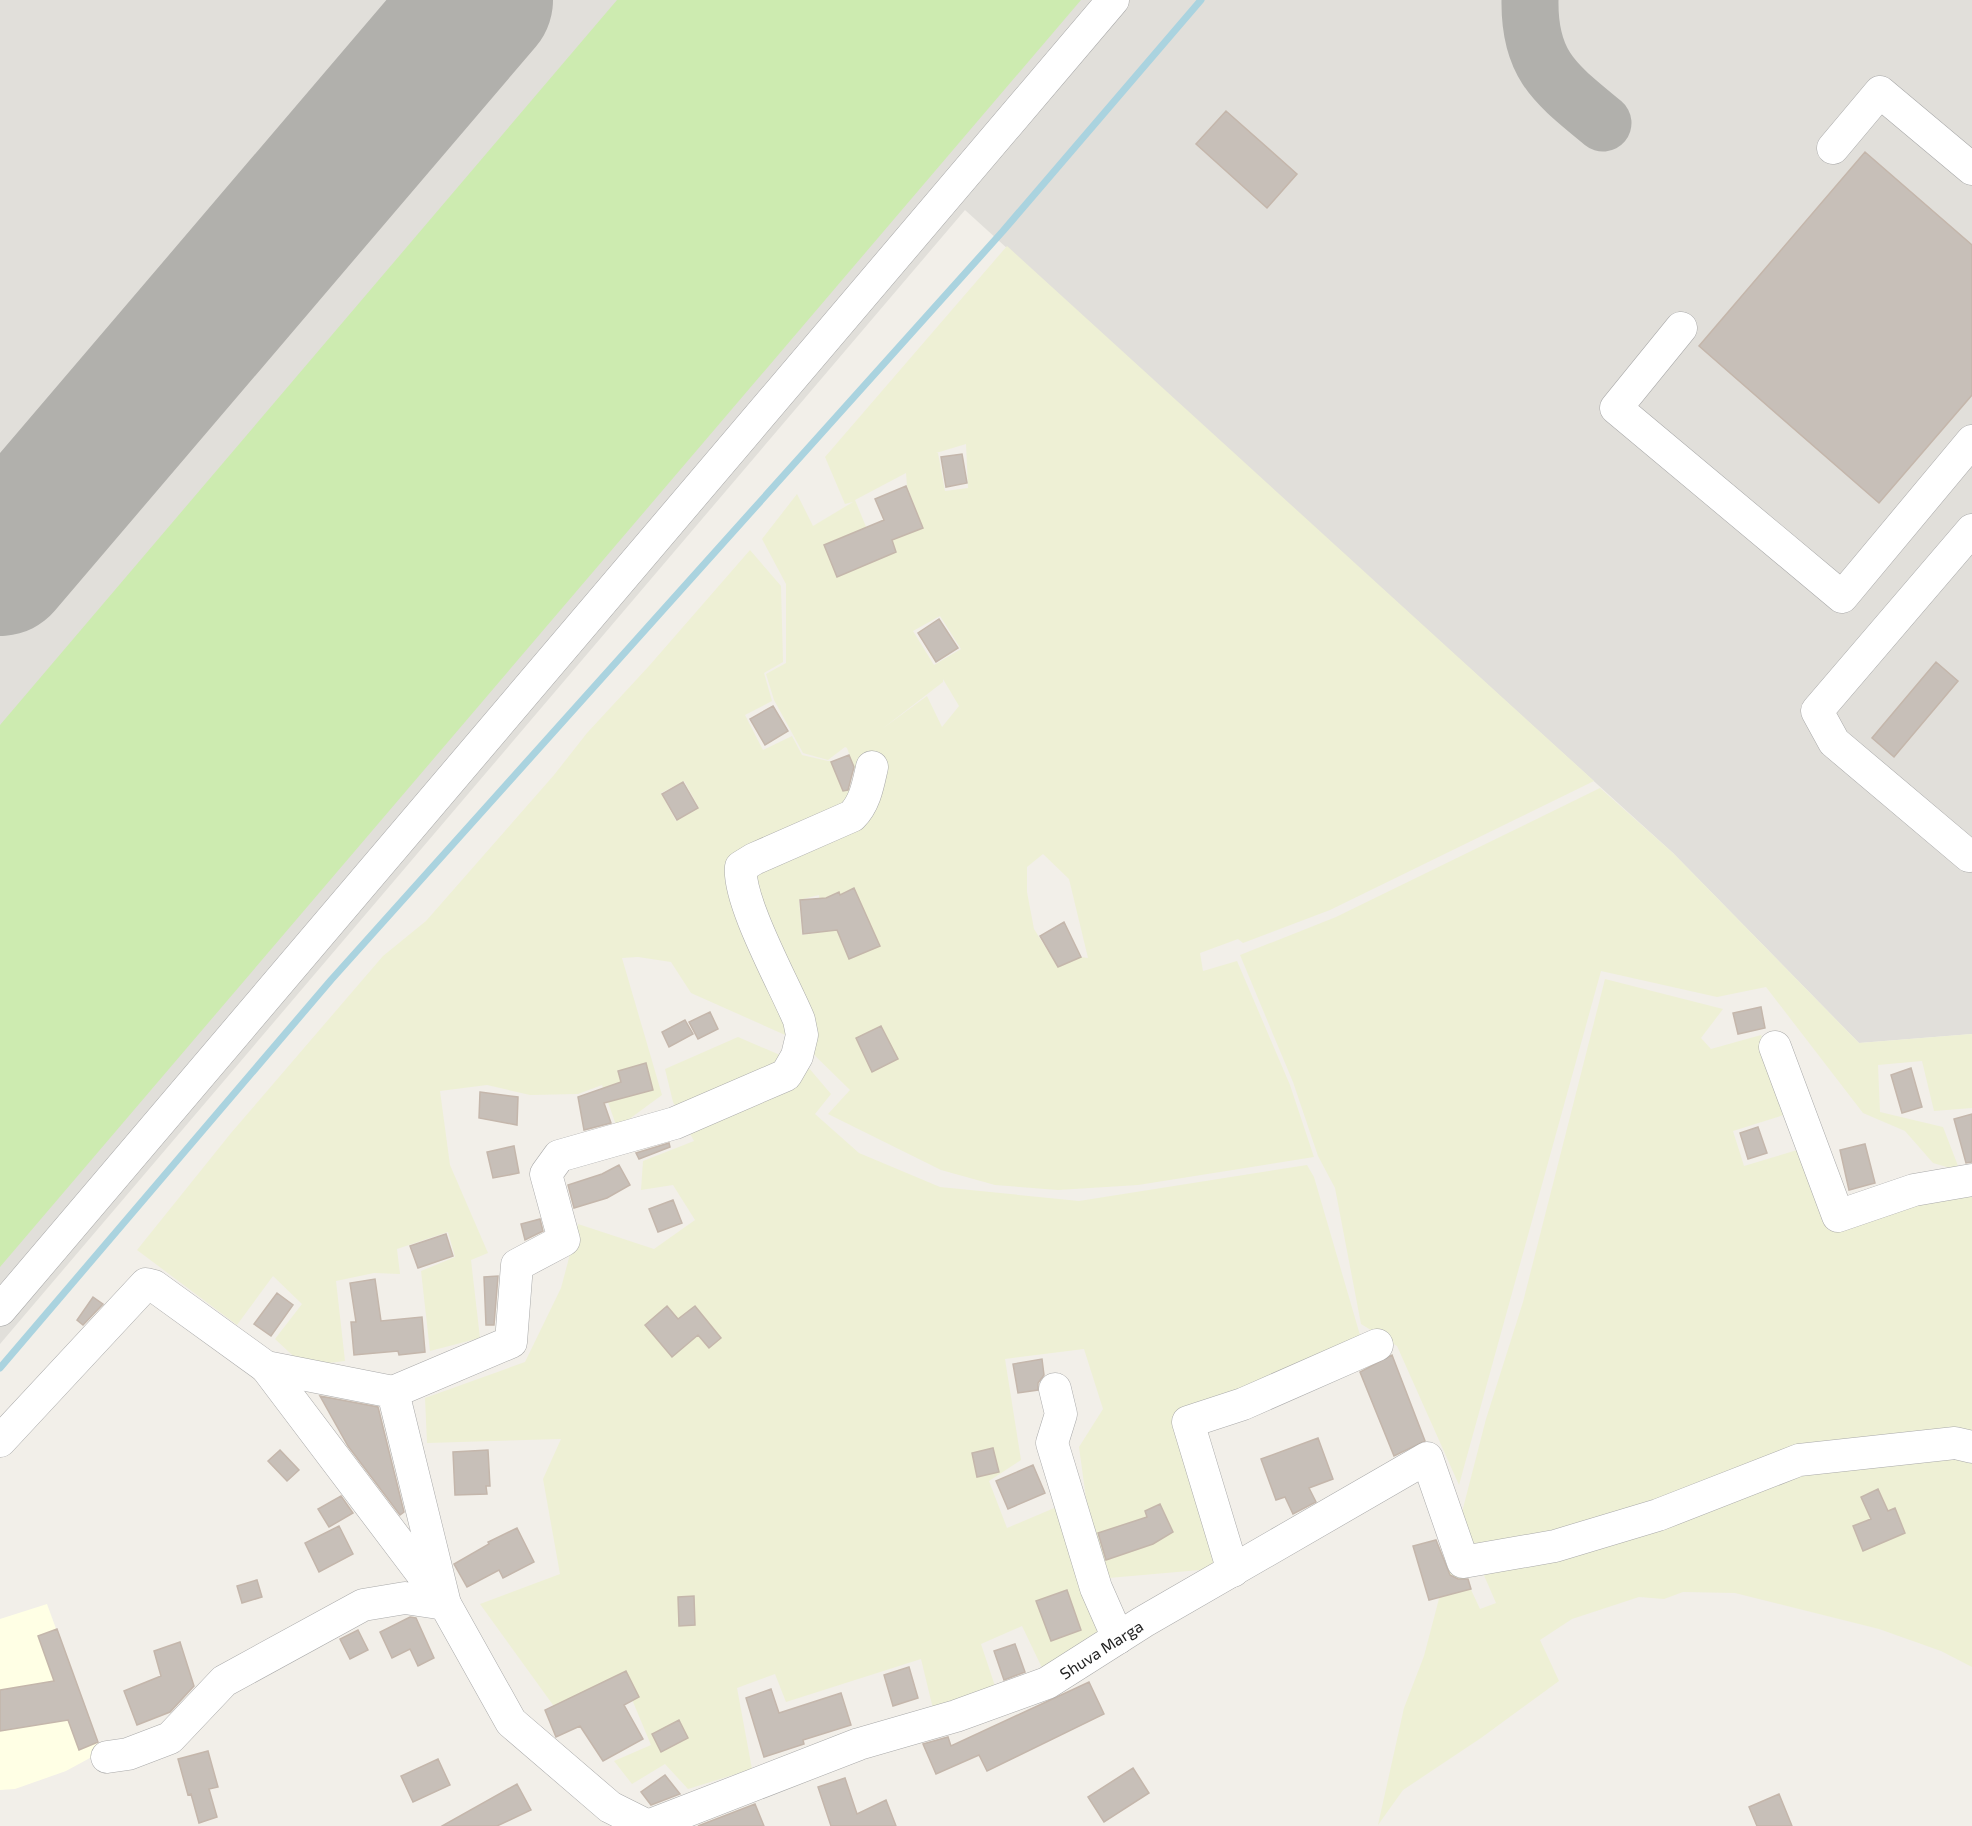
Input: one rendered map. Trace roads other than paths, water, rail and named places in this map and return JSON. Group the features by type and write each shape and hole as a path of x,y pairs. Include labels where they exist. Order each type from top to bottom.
{"street":[{"path":"0,1310 1113,0"},
{"path":"1833,148 1880,92 1967,156"},
{"path":"1681,328 1616,408 1842,597 1972,441"},
{"path":"1969,856 1834,742 1816,711 1972,531"},
{"path":"266,1367 393,1392 511,1342 518,1265 564,1240 546,1174 559,1156 675,1123 786,1075 796,1056 802,1035 800,1020 746,901 740,876 741,867 754,859 852,816 859,809 866,792 872,767"},
{"path":"1775,1047 1838,1216 1914,1190 1972,1180"},
{"path":"0,1441 146,1284 154,1286 266,1367 445,1604 511,1722 610,1807 648,1826"},
{"path":"1233,1571 1188,1422 1253,1400 1377,1345"},
{"path":"1055,1389 1061,1414 1052,1443 1096,1588 1118,1638"},
{"path":"393,1392 445,1604"},
{"name":"Shuva Marga","path":"648,1826 859,1744 956,1716 1047,1683 1312,1522 1426,1458 1463,1562 1555,1546 1658,1515 1799,1460 1955,1443 1972,1447"},
{"path":"107,1757 128,1754 170,1738 224,1681 363,1605 405,1598 445,1604"}],"waterway":[{"path":"0,1368 331,980 1003,231 1201,0"}]}
